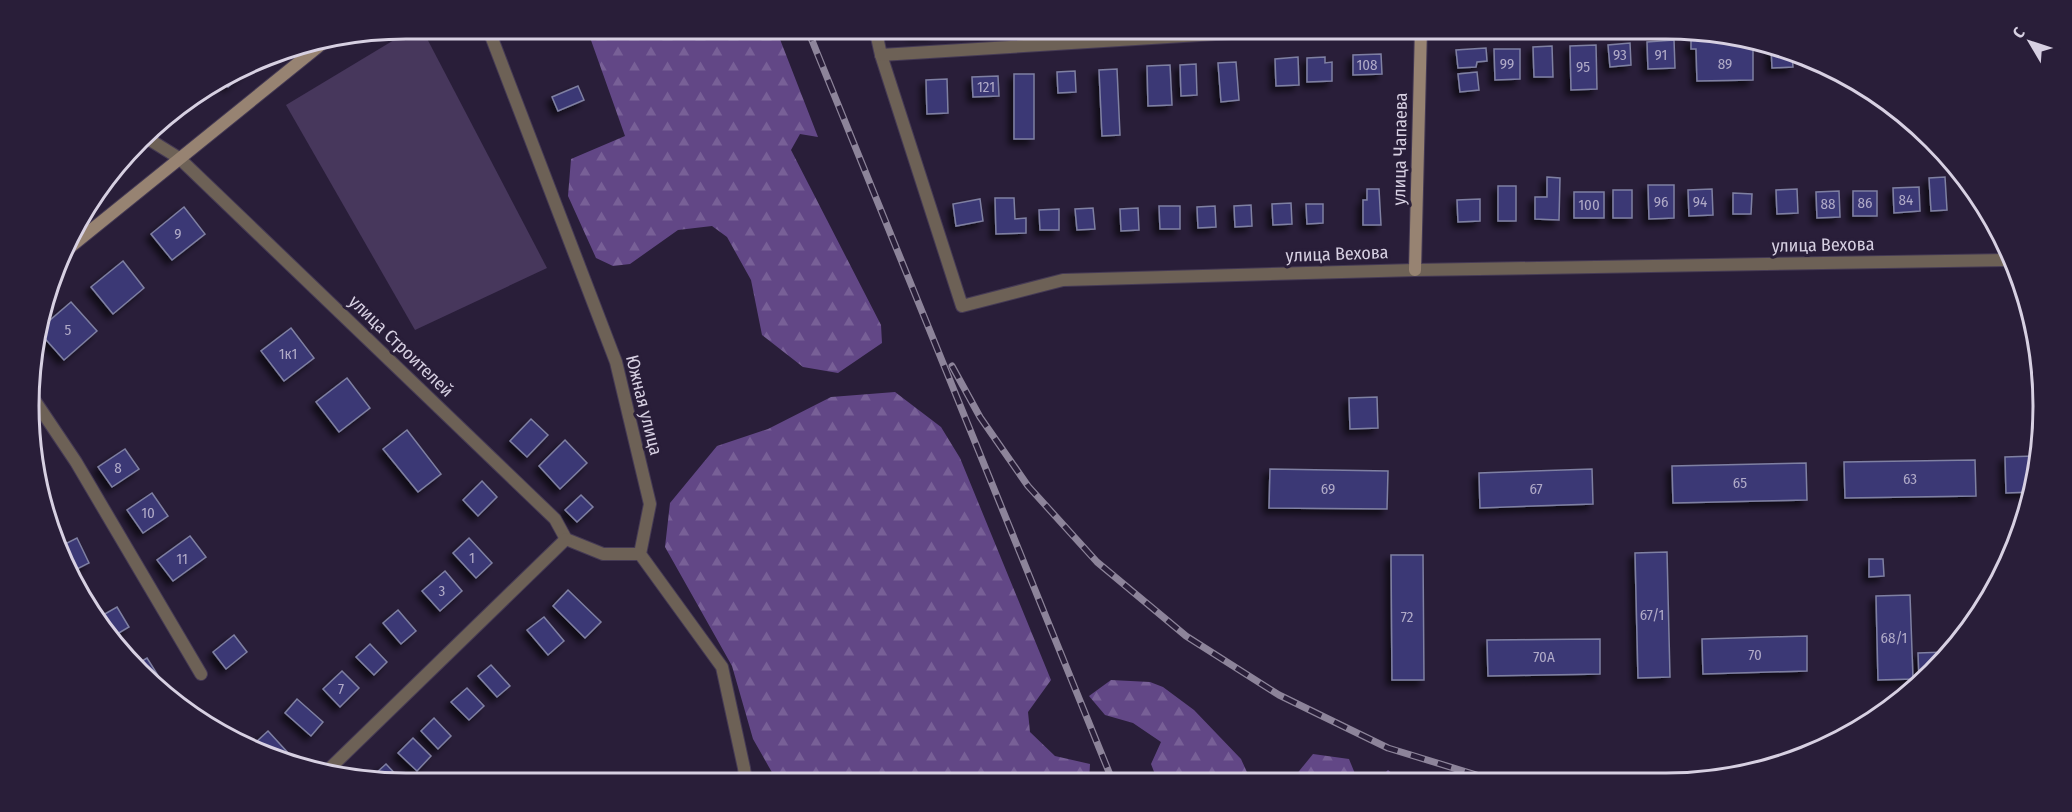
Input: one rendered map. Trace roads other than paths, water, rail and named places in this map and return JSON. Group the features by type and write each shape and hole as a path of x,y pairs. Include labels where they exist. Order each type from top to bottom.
{"street":[{"name":"Южная улица","path":"492,39 616,362 650,504 640,554"},
{"name":"улица Вехова","path":"878,39 962,306 1063,280 1416,270 2002,260"},
{"path":"881,54 1074,39"},
{"name":"улица Чапаева","path":"1416,270 1421,39"},
{"path":"79,240 312,52"},
{"name":"улица Строителей","path":"152,141 179,158 555,519 566,539"},
{"path":"39,407 76,462 201,674"},
{"path":"333,766 566,539 603,554 640,554 722,667 744,773"}],"railway":[{"path":"811,39 1109,773"},
{"path":"952,366 980,417 1028,486 1097,562 1186,636 1279,695 1388,748 1470,773"}]}
